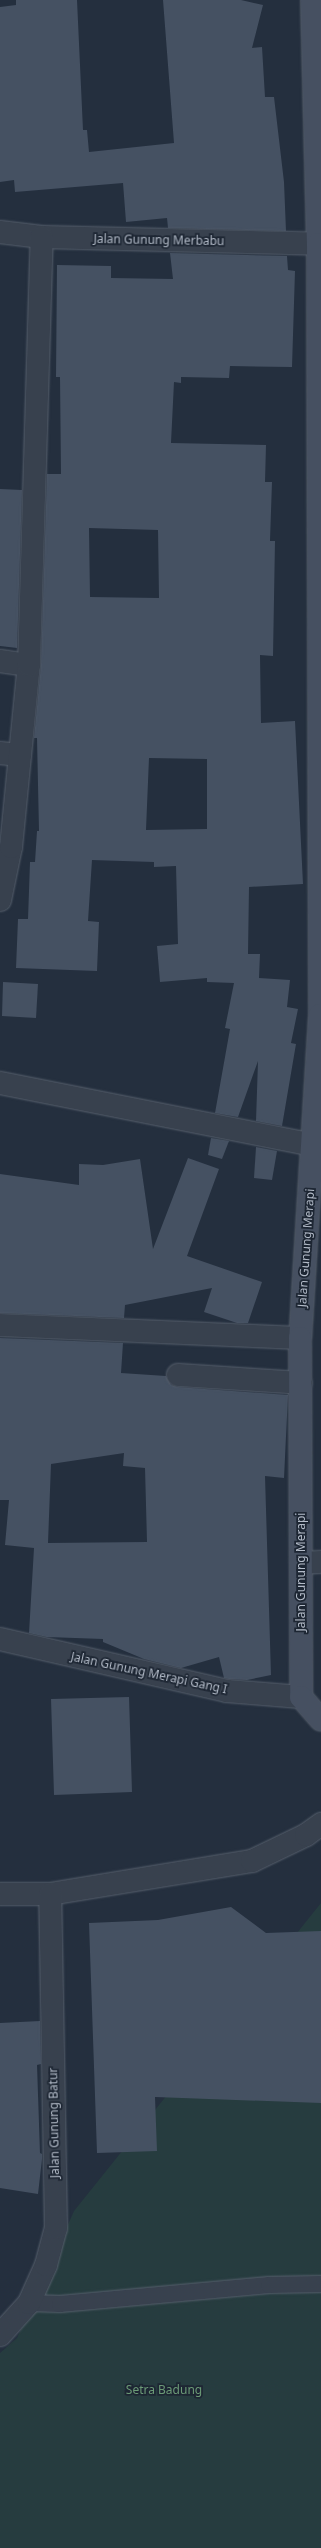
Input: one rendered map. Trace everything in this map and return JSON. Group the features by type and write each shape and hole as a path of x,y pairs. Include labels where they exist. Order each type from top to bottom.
{"main road":[{"name":"Jalan Gunung Merapi","path":"301,1696 311,1563 300,1338 320,1015 320,244 312,0"},
{"path":"301,1696 321,1720"}],"street":[{"name":"Jalan Gunung Merbabu","path":"0,232 42,237 320,244"},
{"path":"0,900 11,847 10,754 29,665 42,237"},
{"path":"0,662 29,665"},
{"path":"0,1083 312,1145"},
{"path":"0,1325 300,1338"},
{"path":"178,1375 301,1383"},
{"name":"Jalan Gunung Merapi Gang I","path":"0,1639 227,1691 301,1696"},
{"path":"0,1894 50,1894 252,1862 306,1835 321,1824"},
{"name":"Jalan Gunung Batur","path":"0,2335 29,2303 46,2265 56,2228 50,1894"}],"lane":[{"path":"29,2303 60,2304 269,2285 321,2284"}],"green space":[{"name":"Setra Badung","path":"321,1903 321,2548 0,2548 0,2353 17,2338 74,2211"}],"building":[{"path":"16,0 77,0 83,130 87,130 89,152 174,143 163,0 241,0 263,5 252,48 262,47 265,97 274,97 284,182 286,231 168,228 167,218 126,222 123,183 15,192 14,180 0,182 0,7 16,5"},
{"path":"170,253 287,256 288,270 295,271 292,367 230,366 229,378 181,377 181,383 174,382 171,443 266,445 265,482 272,482 270,541 275,541 273,656 260,655 261,723 295,721 303,884 249,887 248,954 260,954 259,978 290,980 287,1007 298,1009 291,1043 296,1044 282,1126 256,1121 258,1061 238,1117 215,1113 230,1029 225,1028 234,983 207,982 207,978 160,982 157,946 178,944 176,866 154,867 154,862 92,860 88,921 99,922 97,971 16,968 18,919 28,919 30,862 35,862 37,831 39,831 37,738 34,738 41,665 47,474 61,474 60,377 56,377 57,265 111,266 111,278 173,279","holes":["89,528 158,530 159,598 90,597","149,758 207,759 207,829 146,830"]},
{"path":"0,489 22,490 17,648 0,646"},
{"path":"3,982 38,984 36,1018 2,1016"},
{"path":"211,1138 229,1141 222,1159 208,1155"},
{"path":"256,1147 277,1151 272,1180 254,1178"},
{"path":"188,1158 219,1169 187,1256 262,1282 248,1323 237,1323 204,1312 212,1288 125,1305 124,1318 0,1313 0,1174 79,1185 79,1164 103,1165 140,1159 153,1249"},
{"path":"0,1338 123,1343 121,1373 166,1376 171,1385 177,1387 288,1395 284,1478 265,1476 271,1675 247,1680 229,1679 224,1678 219,1657 181,1668 144,1659 103,1642 103,1639 47,1637 29,1633 34,1548 5,1545 9,1500 0,1500","holes":["124,1453 123,1466 145,1468 147,1542 48,1543 51,1464"]},
{"path":"129,1697 132,1792 54,1795 51,1699"},
{"path":"231,1907 266,1933 321,1931 321,2103 155,2097 157,2151 97,2153 89,1923 158,1920"},
{"path":"40,2021 41,2064 37,2065 40,2153 42,2154 42,2159 38,2194 0,2188 0,2023"}]}
